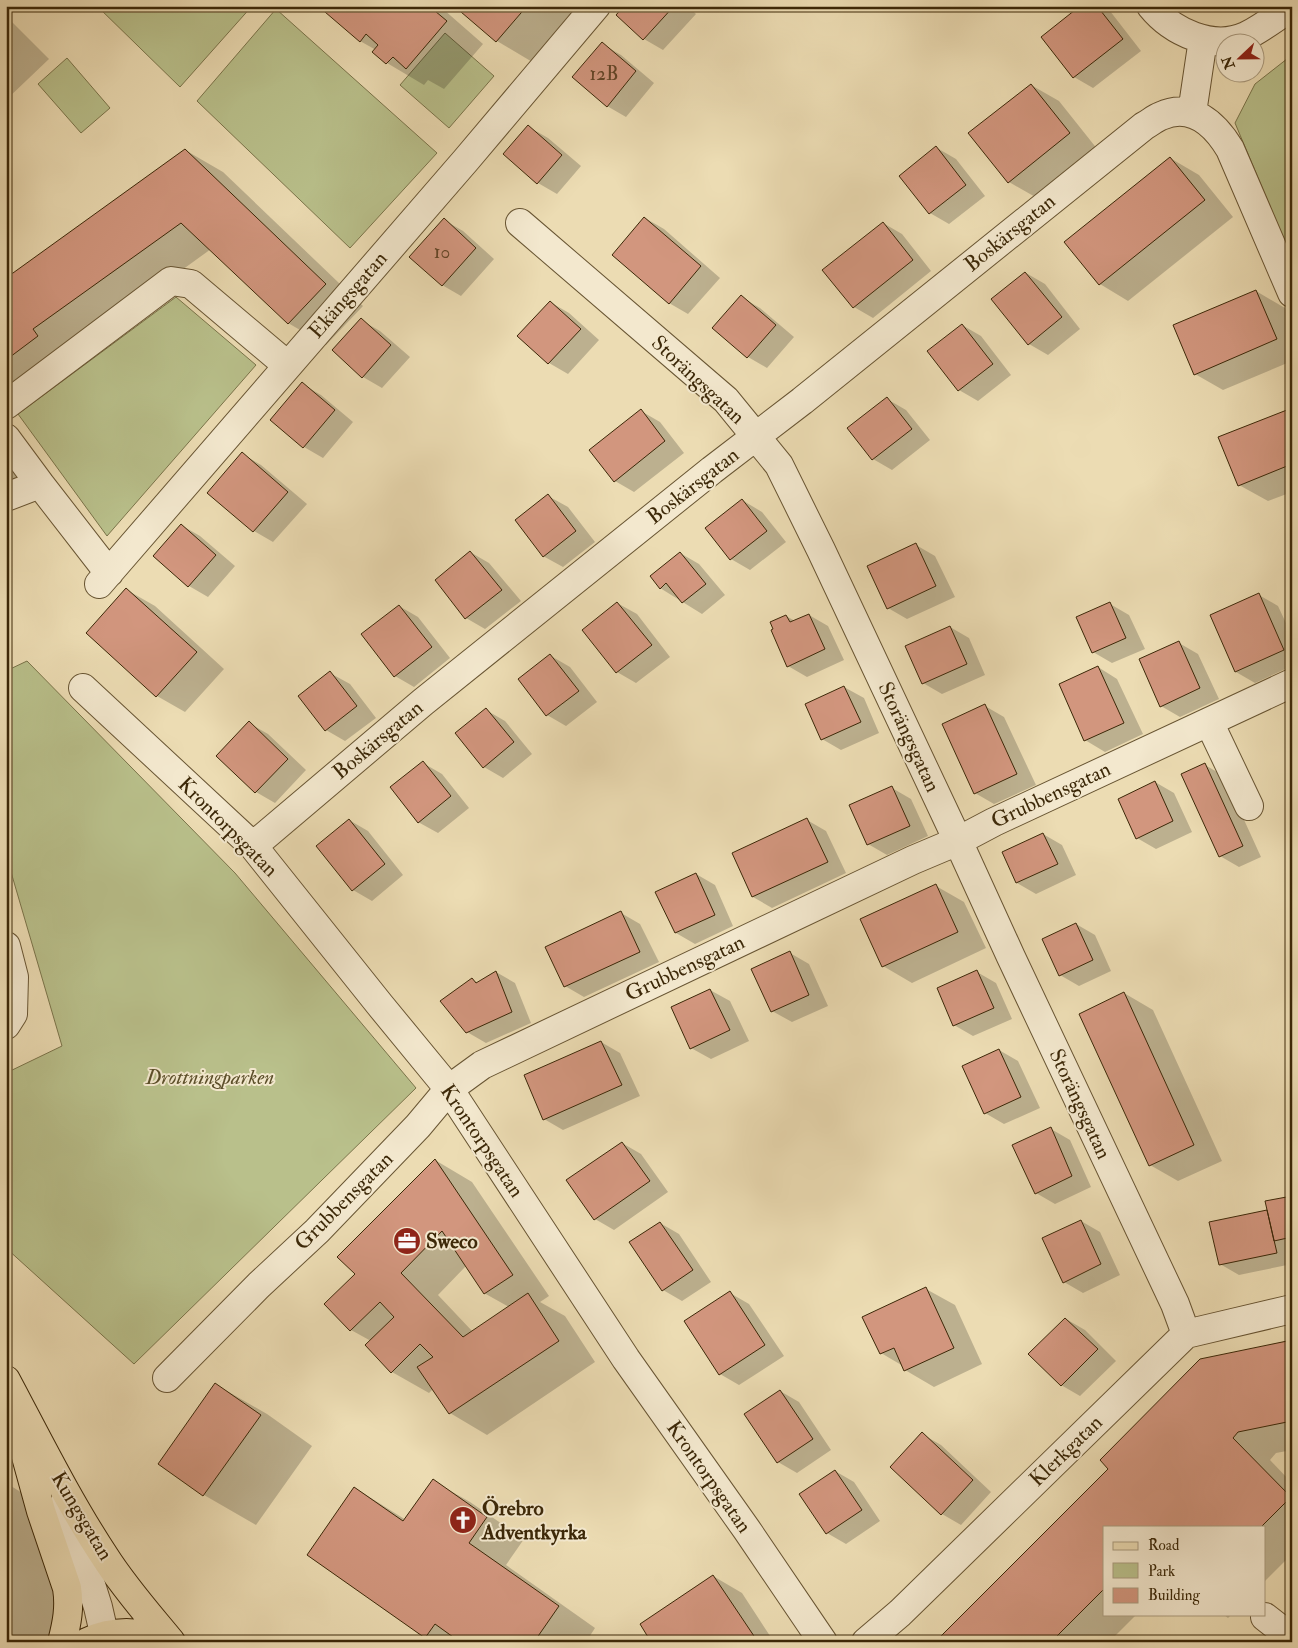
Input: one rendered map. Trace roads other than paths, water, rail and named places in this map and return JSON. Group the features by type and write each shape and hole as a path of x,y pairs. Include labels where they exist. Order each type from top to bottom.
{"main road":[{"name":"Kungsgatan","path":"6,1382 56,1474 105,1558 171,1642"},
{"name":"Kungsgatan","path":"6,1382 40,1512 67,1588 69,1599 68,1619 62,1642"},
{"path":"99,1640 123,1632 141,1633 166,1642"}],"street":[{"name":"Ekängsgatan","path":"40,484 104,578 466,160 596,6"},
{"path":"1151,6 1186,34 1202,39 1226,40 1244,37 1292,6"},
{"path":"1202,39 1192,113 1206,120 1230,149 1292,293"},
{"name":"Boskärsgatan","path":"252,846 423,702 1144,126 1160,116 1177,111 1192,113"},
{"name":"Storängsgatan","path":"520,223 726,400 779,465 821,550 1175,1304 1186,1334"},
{"path":"6,405 171,281 191,284 287,365"},
{"path":"6,438 40,484 6,497"},
{"name":"Grubbensgatan","path":"167,1378 259,1285 317,1231 418,1126 449,1089 482,1065 913,860 958,841 994,822 1292,683"},
{"name":"Krontorpsgatan","path":"83,688 252,846 449,1089 626,1359 747,1530 823,1642"},
{"path":"1209,722 1249,806"},
{"path":"6,946 14,977 13,1014 6,1025"},
{"path":"1186,1334 1292,1309"},
{"name":"Klerkgatan","path":"866,1642 900,1613 1186,1334"},
{"path":"56,1474 98,1607 99,1640"},
{"path":"1265,1617 1292,1638"}],"place":[{"name":"Sweco","path":"407,1241"},
{"name":"Örebro Adventkyrka","path":"463,1520"}],"park label":[{"name":"Drottningparken","path":"210,1077"}]}
